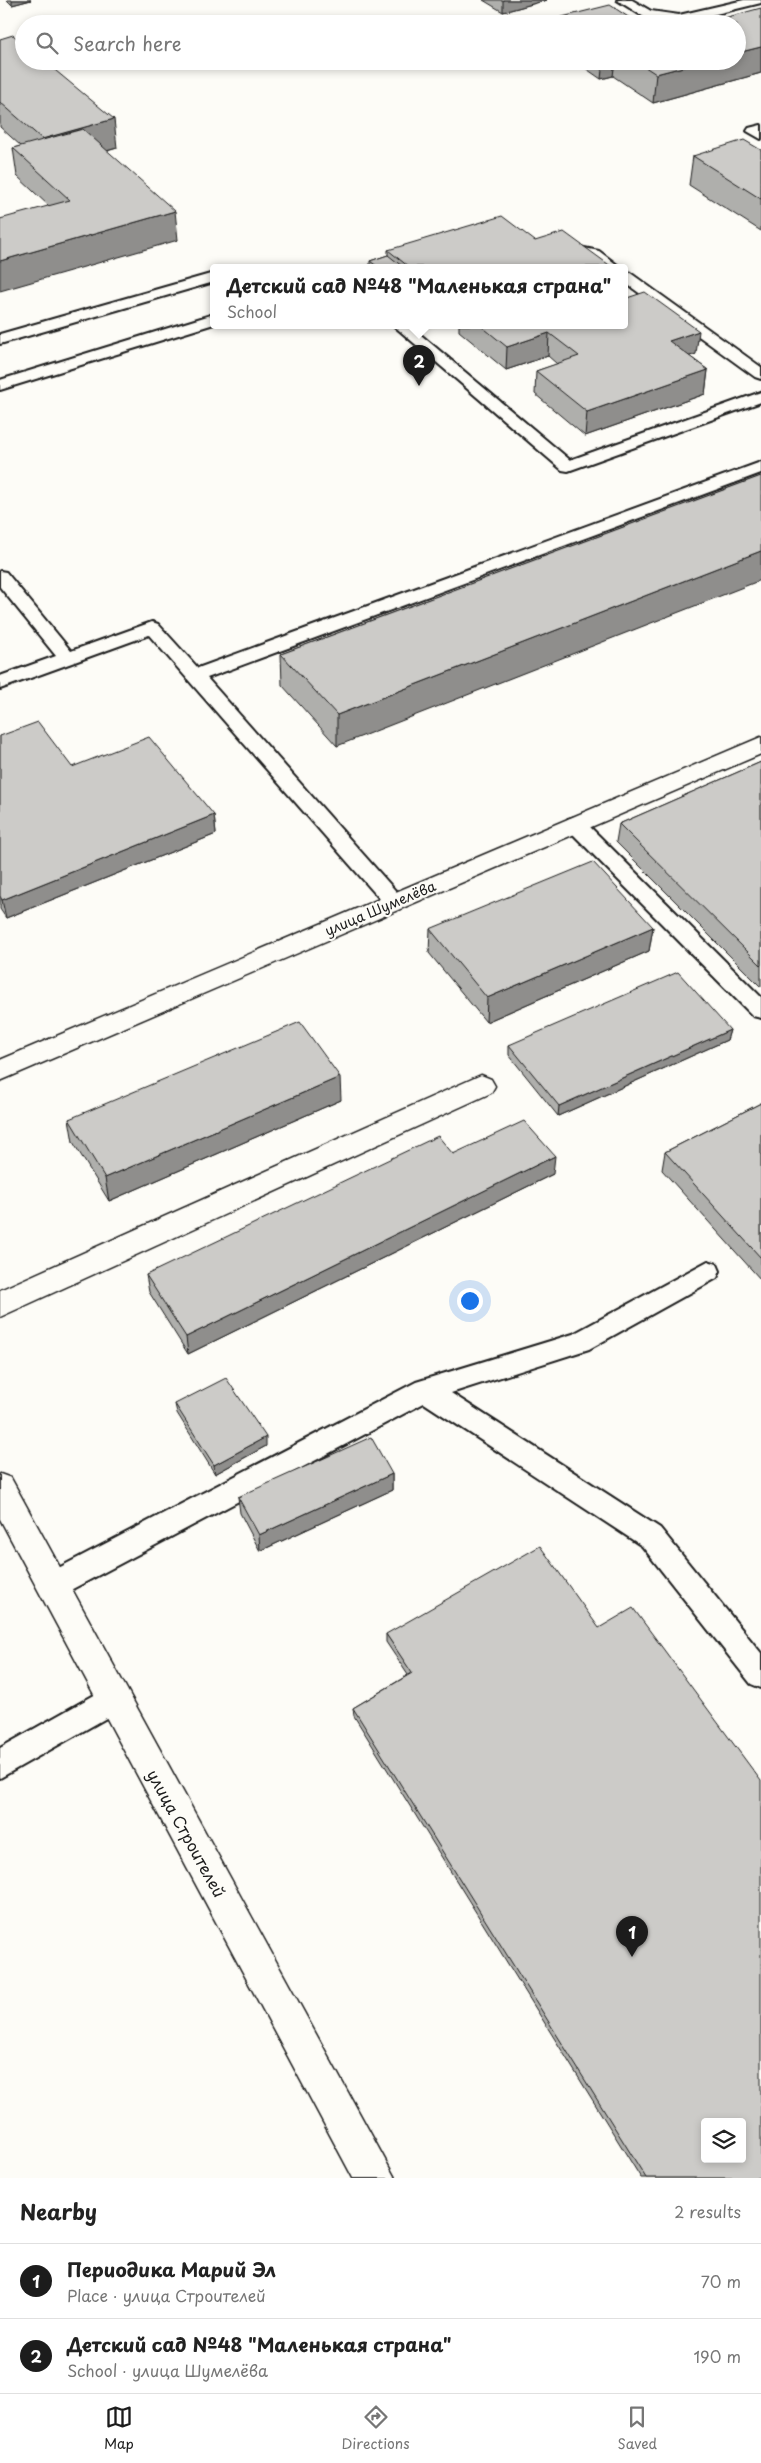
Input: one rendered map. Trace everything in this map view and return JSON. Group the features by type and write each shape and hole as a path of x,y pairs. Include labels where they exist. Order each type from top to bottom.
{"street":[{"name":"улица Шумелёва","path":"0,1071 761,745"},
{"path":"0,1304 481,1086"},
{"name":"улица Строителей","path":"0,1488 375,2178"}],"lane":[{"path":"624,0 648,14 654,15"},
{"path":"696,15 759,0"},
{"path":"761,129 754,131 761,135"},
{"path":"549,244 594,254 609,264"},
{"path":"0,339 210,278"},
{"path":"628,278 761,374"},
{"path":"0,385 210,320"},
{"path":"405,329 568,466 761,398"},
{"path":"195,676 761,466"},
{"path":"0,576 67,658"},
{"path":"0,683 152,628 394,902"},
{"path":"575,824 761,1010"},
{"path":"53,1585 424,1390 580,1342 708,1271"},
{"path":"424,1390 651,1537 761,1675"},
{"path":"0,1764 114,1698"}],"building":[{"path":"610,5 625,15 570,15"},
{"path":"761,8 761,47 746,51 746,15 735,15"},
{"path":"13,35 15,37 15,70 55,70 114,119 42,139 0,102 0,39"},
{"path":"650,70 671,70 656,74"},
{"path":"83,129 175,211 0,261 0,219 70,200 13,148"},
{"path":"744,140 761,150 761,199 693,156"},
{"path":"502,216 535,241 564,232 608,264 405,264 388,250"},
{"path":"388,255 399,264 374,264 370,261"},
{"path":"645,292 699,331 669,341 708,370 587,412 536,371 579,356 549,333 507,347 485,329 628,329 628,298"},
{"path":"761,476 761,551 337,715 281,654"},
{"path":"38,722 72,767 149,737 214,815 2,900 0,896 0,736"},
{"path":"761,762 761,965 619,824"},
{"path":"593,862 653,927 487,998 430,929"},
{"path":"678,972 730,1030 559,1106 509,1045"},
{"path":"300,1022 340,1077 105,1178 69,1119"},
{"path":"761,1103 761,1258 665,1152"},
{"path":"524,1121 555,1156 186,1337 146,1275 438,1136 453,1154"},
{"path":"226,1378 266,1437 214,1465 175,1404"},
{"path":"371,1437 392,1474 259,1535 238,1497"},
{"path":"540,1546 599,1628 633,1608 761,1781 761,2178 646,2178 353,1708 412,1673 386,1634"}],"place":[{"name":"Детский сад №48 \"Маленькая страна\"","path":"419,386"},
{"name":"Периодика Марий Эл","path":"632,1957"}]}
